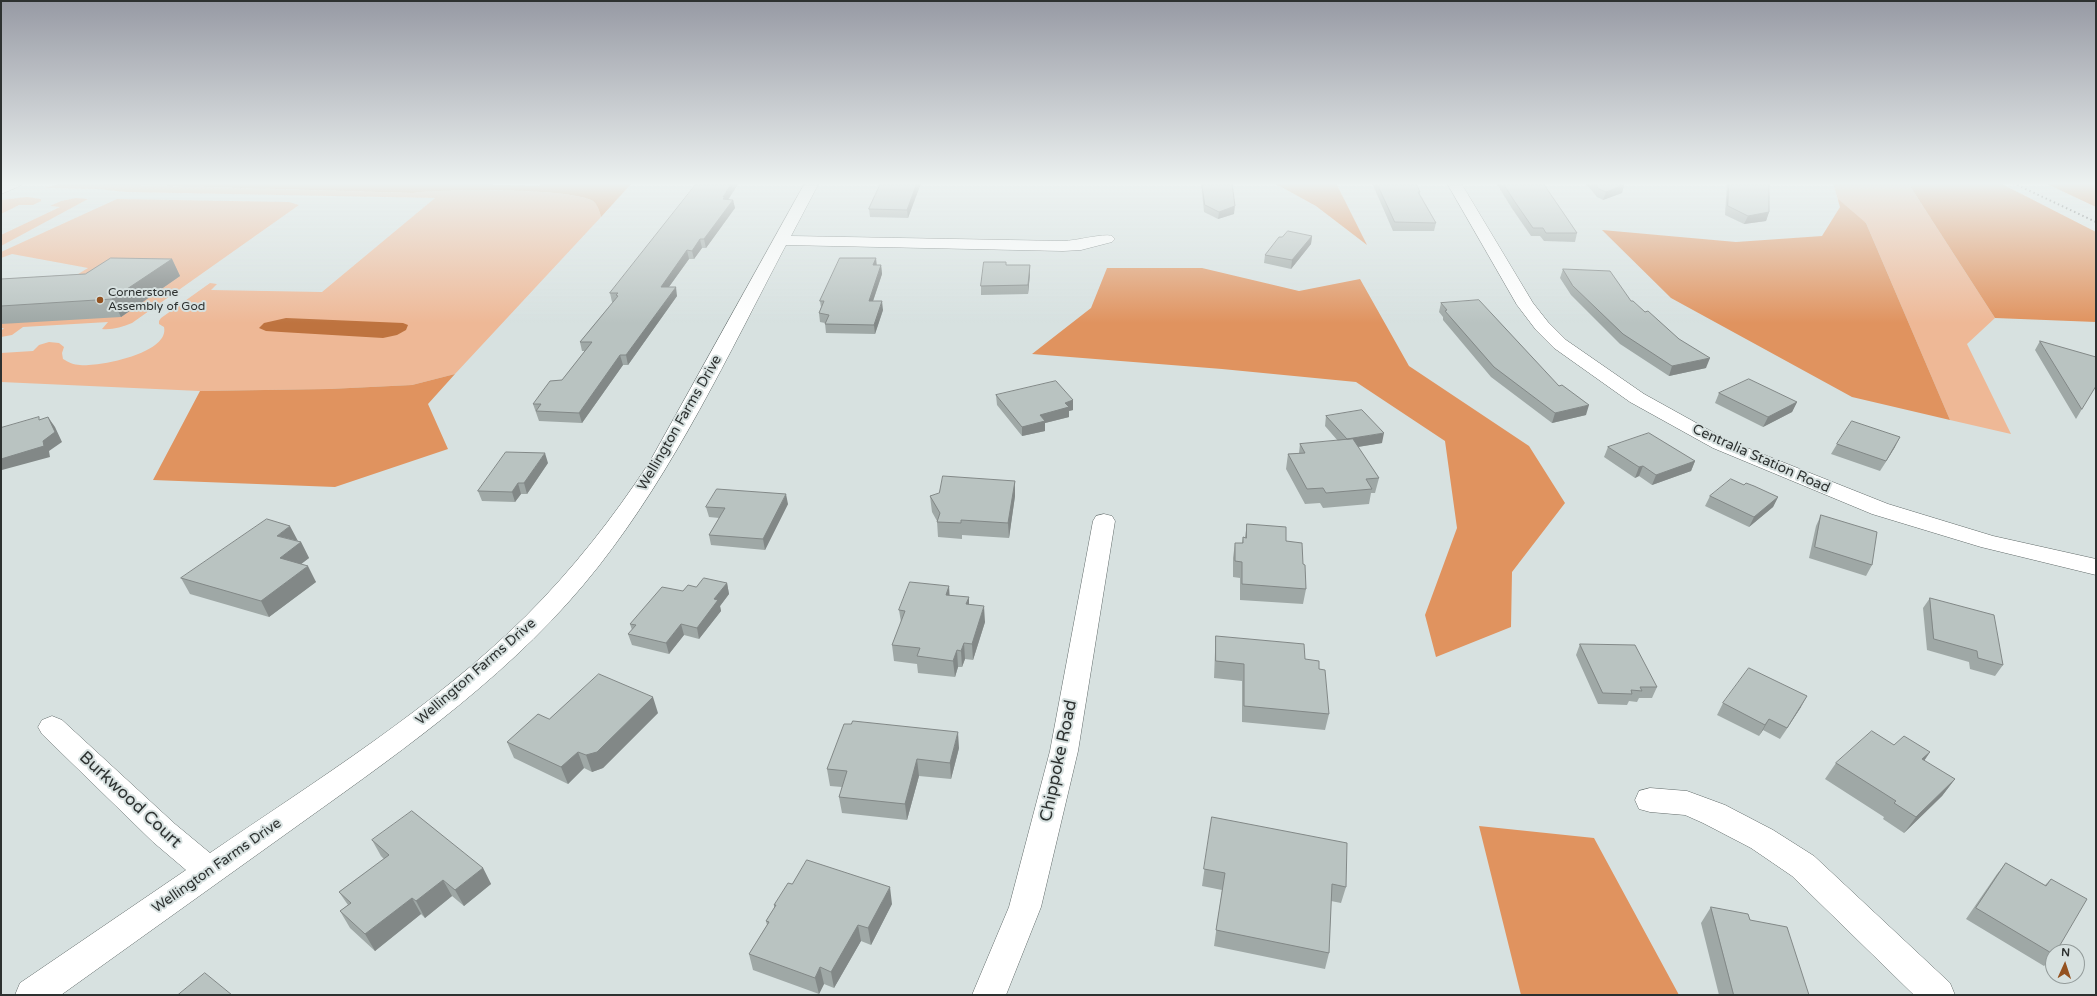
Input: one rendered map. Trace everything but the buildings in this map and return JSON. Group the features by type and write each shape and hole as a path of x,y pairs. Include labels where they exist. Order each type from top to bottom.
{"street":[{"name":"Wellington Farms Drive","path":"32,995 409,730 485,668 535,622 588,564 629,511 660,463 788,229"},
{"name":"Centralia Station Road","path":"1481,229 1526,305 1542,326 1560,344 1596,371 1637,398 1720,444 1880,509 1989,542 2096,567"},
{"path":"783,240 1063,246 1081,245 1107,239"},
{"name":"Chippoke Road","path":"989,995 1025,906 1064,751 1104,521"},
{"name":"Burkwood Court","path":"52,727 164,833 209,871"},
{"path":"1650,800 1687,803 1714,814 1762,839 1803,866 1938,995"}],"shaded area":[{"path":"13,229 32,229 1,246 1,235"},
{"path":"50,229 264,229 132,323 117,328 106,329 102,329 108,322 23,327 12,335 1,337 1,331 4,328 1,328 1,283 62,284 88,268 12,254 1,258 1,252"},
{"path":"397,229 589,229 455,374 412,385 329,389 200,391 1,382 1,353 33,351 39,345 49,342 59,343 64,347 62,353 63,359 78,365 102,364 117,361 145,351 156,344 163,336 164,327 159,324 161,318 210,283 217,284 211,290 322,292"},
{"path":"1347,229 1359,229 1367,245"},
{"path":"1826,229 1869,229 1950,420 1852,397 1671,298 1602,230 1736,242 1822,236"},
{"path":"1869,229 1938,229 1995,318 1967,344 2011,434 1950,420"},
{"path":"1938,229 2091,229 2096,232 2096,322 1995,318"},
{"path":"1107,268 1202,268 1299,291 1360,279 1409,366 1529,446 1565,503 1512,572 1511,627 1436,657 1425,615 1457,528 1445,441 1356,382 1222,369 1032,354 1091,308"},
{"path":"286,318 403,323 408,325 406,330 397,335 383,338 266,331 259,328 264,323"},
{"path":"455,374 428,404 448,449 335,487 153,480 200,391 329,389 412,385"},
{"path":"1479,826 1594,838 1679,995 1521,995"}],"place":[{"name":"Cornerstone Assembly of God","path":"100,300"}]}
